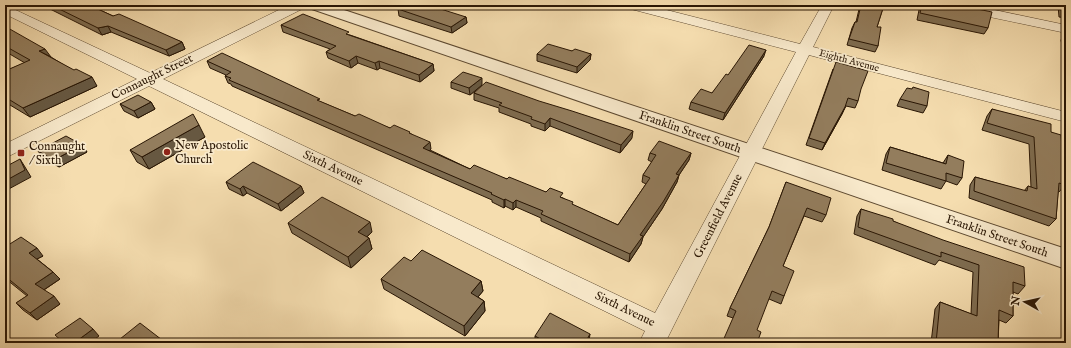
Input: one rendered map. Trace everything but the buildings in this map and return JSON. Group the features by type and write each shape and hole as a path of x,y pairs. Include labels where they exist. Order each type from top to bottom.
{"street":[{"name":"Connaught Street","path":"5,151 299,5"},
{"name":"Franklin Street South","path":"314,5 1066,260"},
{"name":"Eighth Avenue","path":"632,5 1066,117"},
{"name":"Greenfield Avenue","path":"657,335 750,152 828,5"},
{"path":"952,5 1024,14 1066,29"},
{"name":"Sixth Avenue","path":"5,9 149,79 657,335"}],"place":[{"name":"New Apostolic Church","path":"167,152"},
{"name":"Connaught / Sixth","path":"21,153"}]}
